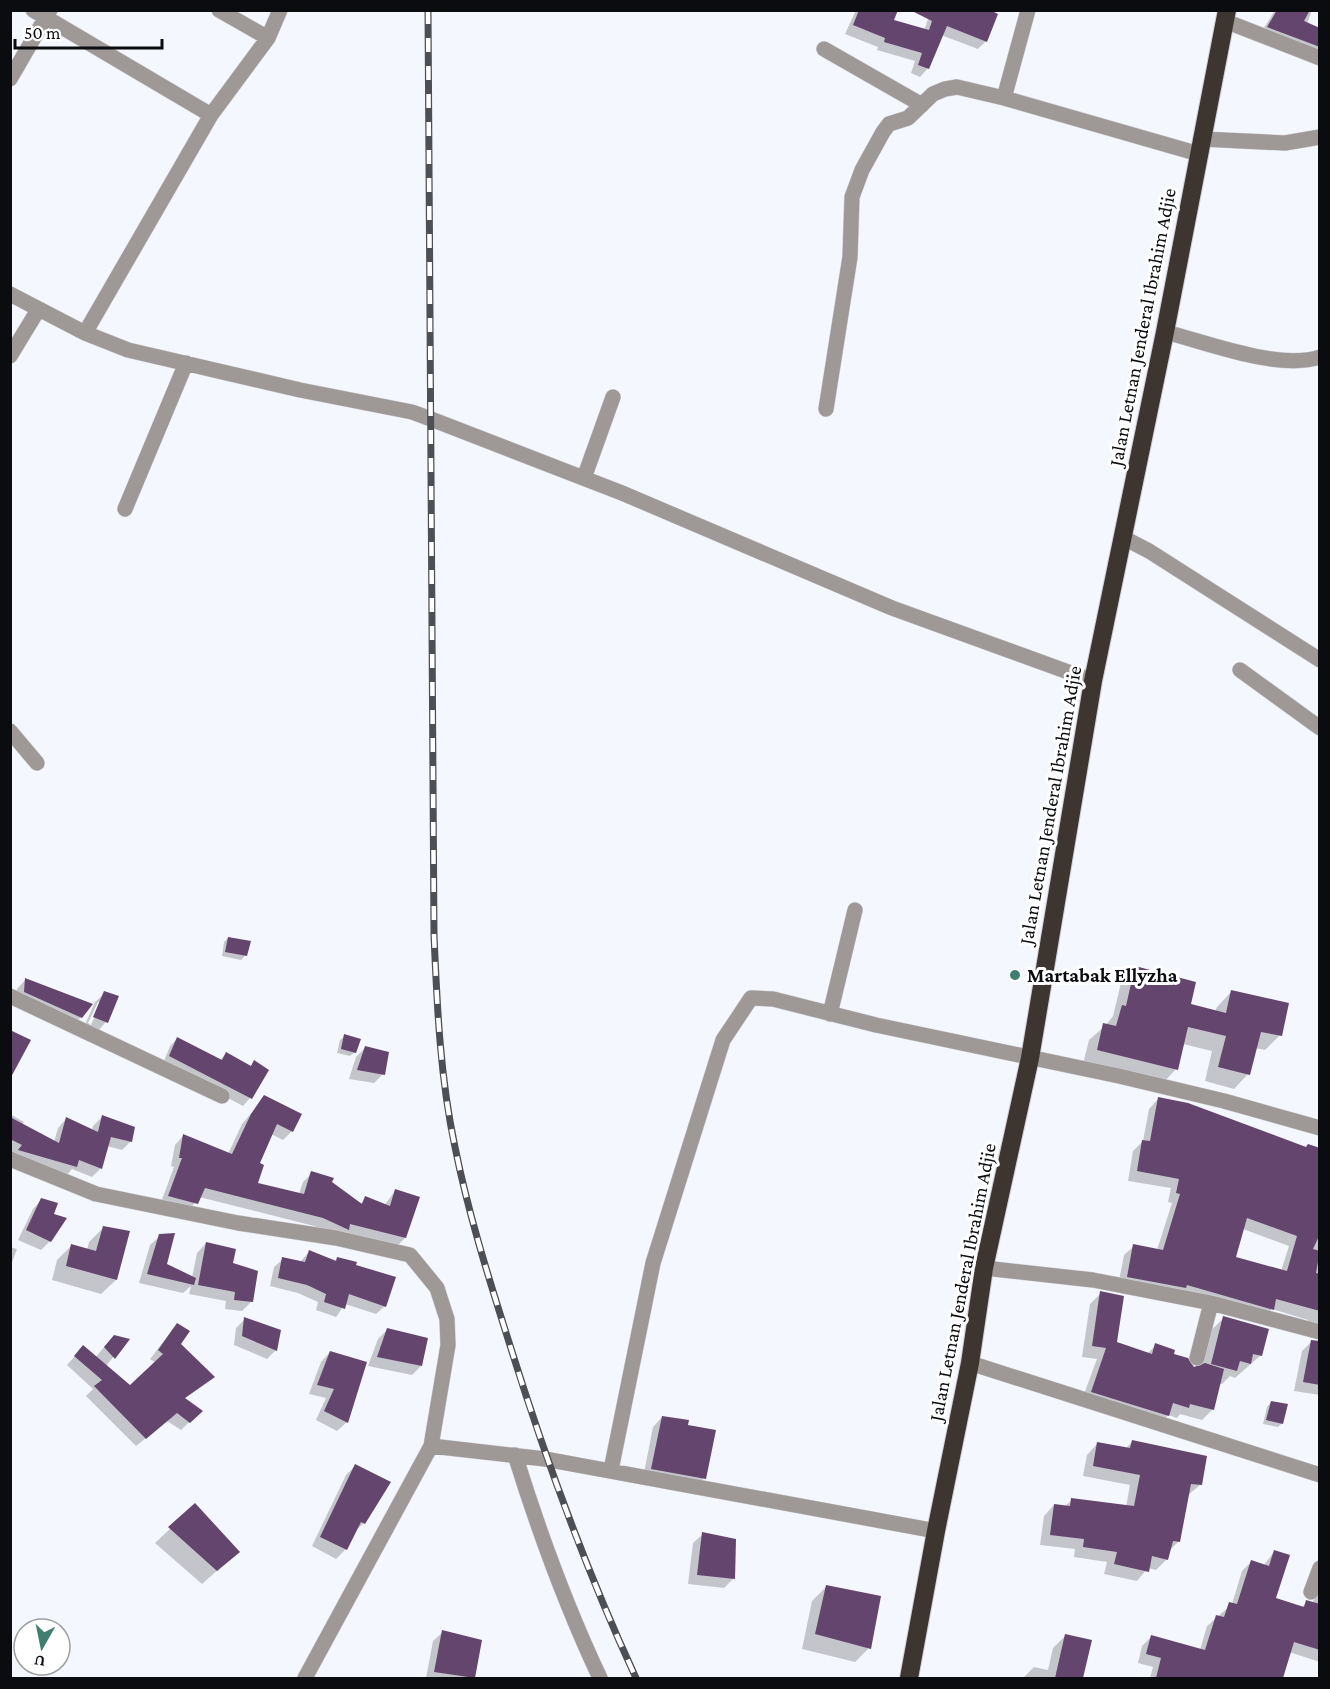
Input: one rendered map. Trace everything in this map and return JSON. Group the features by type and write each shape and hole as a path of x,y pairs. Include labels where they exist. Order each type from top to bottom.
{"highway":[{"name":"Jalan Letnan Jenderal Ibrahim Adjie","path":"909,1678 970,1363 984,1268 1030,1058 1093,681 1166,332 1226,16"}],"street":[{"path":"219,10 268,38"},
{"path":"85,333 211,115 268,38 280,10"},
{"path":"1004,98 1028,10"},
{"path":"10,79 42,13 211,115"},
{"path":"1226,16 1320,58"},
{"path":"824,49 922,105"},
{"path":"826,409 850,257 852,197 862,170 889,124 908,118 933,94 957,87 1201,147 1285,143 1320,137"},
{"path":"10,294 85,333 128,350 300,390 412,412 584,478 892,608 1093,681"},
{"path":"10,356 38,310"},
{"path":"1166,332 1262,357 1291,360 1320,357"},
{"path":"125,509 186,363"},
{"path":"584,478 613,397"},
{"path":"1124,538 1149,551 1320,660"},
{"path":"1240,670 1320,728"},
{"path":"10,731 37,763"},
{"path":"830,1014 855,909"},
{"path":"10,996 222,1096"},
{"path":"611,1470 653,1263 723,1040 752,998 773,999 830,1014 1203,1096 1320,1128"},
{"path":"10,1159 96,1194 238,1223 336,1238 410,1255 437,1288 447,1319 448,1345 431,1446 305,1678"},
{"path":"984,1268 1093,1280 1211,1304 1320,1332"},
{"path":"1197,1358 1211,1304"},
{"path":"970,1363 1320,1475"},
{"path":"431,1446 515,1455 611,1470 936,1532"},
{"path":"515,1455 539,1533 568,1610 600,1678"},
{"path":"1311,1592 1320,1568"}],"building":[{"path":"859,10 898,10 894,20 929,30 932,21 910,10 990,10 998,14 987,42 947,26 929,69 918,65 922,53 884,42 885,38 853,25"},
{"path":"1277,10 1310,10 1304,21 1320,28 1320,47 1267,27"},
{"path":"228,937 251,941 247,956 225,952"},
{"path":"1135,966 1196,982 1191,1004 1226,1013 1231,990 1289,1003 1282,1036 1261,1032 1250,1075 1218,1067 1226,1036 1188,1027 1178,1070 1097,1050 1103,1023 1116,1026 1122,1005 1126,1006"},
{"path":"25,978 93,1004 82,1018 24,992"},
{"path":"104,991 119,996 108,1023 93,1017"},
{"path":"10,1030 31,1040 10,1079"},
{"path":"344,1034 361,1039 356,1053 341,1049"},
{"path":"177,1037 222,1060 226,1052 251,1066 254,1060 269,1070 252,1099 169,1056"},
{"path":"365,1046 389,1052 385,1075 357,1070"},
{"path":"264,1095 302,1114 293,1132 277,1124 260,1163 264,1165 258,1183 304,1194 311,1171 334,1178 332,1182 362,1204 365,1196 390,1206 395,1189 420,1197 406,1238 350,1224 349,1230 323,1218 205,1188 198,1204 168,1196 182,1158 179,1158 183,1134 232,1154 251,1114"},
{"path":"1158,1097 1188,1103 1306,1147 1308,1144 1320,1148 1320,1234 1313,1249 1320,1251 1316,1273 1320,1274 1320,1311 1276,1299 1274,1310 1187,1285 1186,1288 1127,1277 1133,1244 1163,1250 1180,1194 1176,1193 1179,1179 1137,1171 1142,1140 1150,1141","holes":["1247,1218 1297,1236 1287,1271 1236,1257"]},
{"path":"102,1115 135,1127 132,1142 111,1137 102,1169 79,1160 77,1167 18,1150 22,1145 10,1139 10,1117 59,1143 66,1117 98,1132"},
{"path":"41,1198 58,1203 54,1214 67,1218 51,1242 26,1230"},
{"path":"103,1226 130,1231 117,1280 66,1266 71,1244 96,1251"},
{"path":"175,1233 167,1264 196,1278 194,1285 147,1274 159,1234"},
{"path":"206,1242 236,1249 233,1263 258,1271 253,1302 234,1300 235,1292 198,1285"},
{"path":"309,1250 336,1261 337,1257 357,1262 356,1265 396,1277 386,1307 349,1294 345,1309 324,1302 326,1294 307,1285 278,1278 282,1257 305,1262"},
{"path":"1100,1291 1124,1296 1117,1342 1152,1354 1155,1343 1175,1350 1174,1354 1188,1358 1194,1367 1205,1363 1224,1369 1214,1410 1190,1404 1189,1408 1173,1403 1169,1416 1091,1392 1106,1348 1092,1346"},
{"path":"1223,1316 1269,1329 1262,1356 1253,1354 1251,1364 1240,1361 1237,1371 1211,1364"},
{"path":"244,1317 281,1330 277,1351 242,1336"},
{"path":"177,1323 190,1331 181,1344 215,1377 185,1398 203,1411 190,1423 177,1413 146,1439 94,1386 102,1380 74,1356 83,1345 130,1385 163,1354 158,1350"},
{"path":"387,1328 428,1338 422,1366 377,1357"},
{"path":"114,1335 130,1339 115,1359 104,1347"},
{"path":"1311,1340 1320,1341 1320,1385 1303,1382"},
{"path":"330,1351 367,1362 348,1423 324,1411 334,1389 317,1385"},
{"path":"1271,1401 1288,1404 1283,1424 1266,1420"},
{"path":"662,1416 689,1420 688,1425 716,1430 706,1479 651,1469"},
{"path":"1132,1440 1207,1456 1202,1485 1191,1484 1180,1542 1173,1541 1168,1560 1152,1556 1149,1572 1114,1564 1117,1552 1083,1547 1084,1539 1050,1535 1054,1504 1070,1506 1071,1498 1134,1506 1140,1475 1093,1466 1097,1442 1130,1448"},
{"path":"355,1464 391,1482 365,1524 361,1522 347,1550 320,1537"},
{"path":"195,1503 240,1552 217,1571 168,1527"},
{"path":"702,1532 736,1539 735,1579 697,1575"},
{"path":"1274,1550 1290,1555 1276,1598 1304,1607 1306,1600 1320,1604 1320,1650 1294,1642 1283,1678 1156,1678 1161,1658 1146,1654 1151,1635 1205,1650 1216,1615 1224,1617 1229,1602 1237,1604 1251,1560 1269,1566"},
{"path":"826,1585 881,1596 871,1649 815,1634"},
{"path":"442,1630 482,1640 475,1678 434,1672"},
{"path":"1065,1634 1092,1640 1083,1678 1055,1678"}],"railway":[{"path":"428,10 434,935 438,1014 446,1094 455,1147 472,1220 522,1382 583,1553 636,1678"}],"place":[{"name":"Martabak Ellyzha","path":"1015,975"}]}
